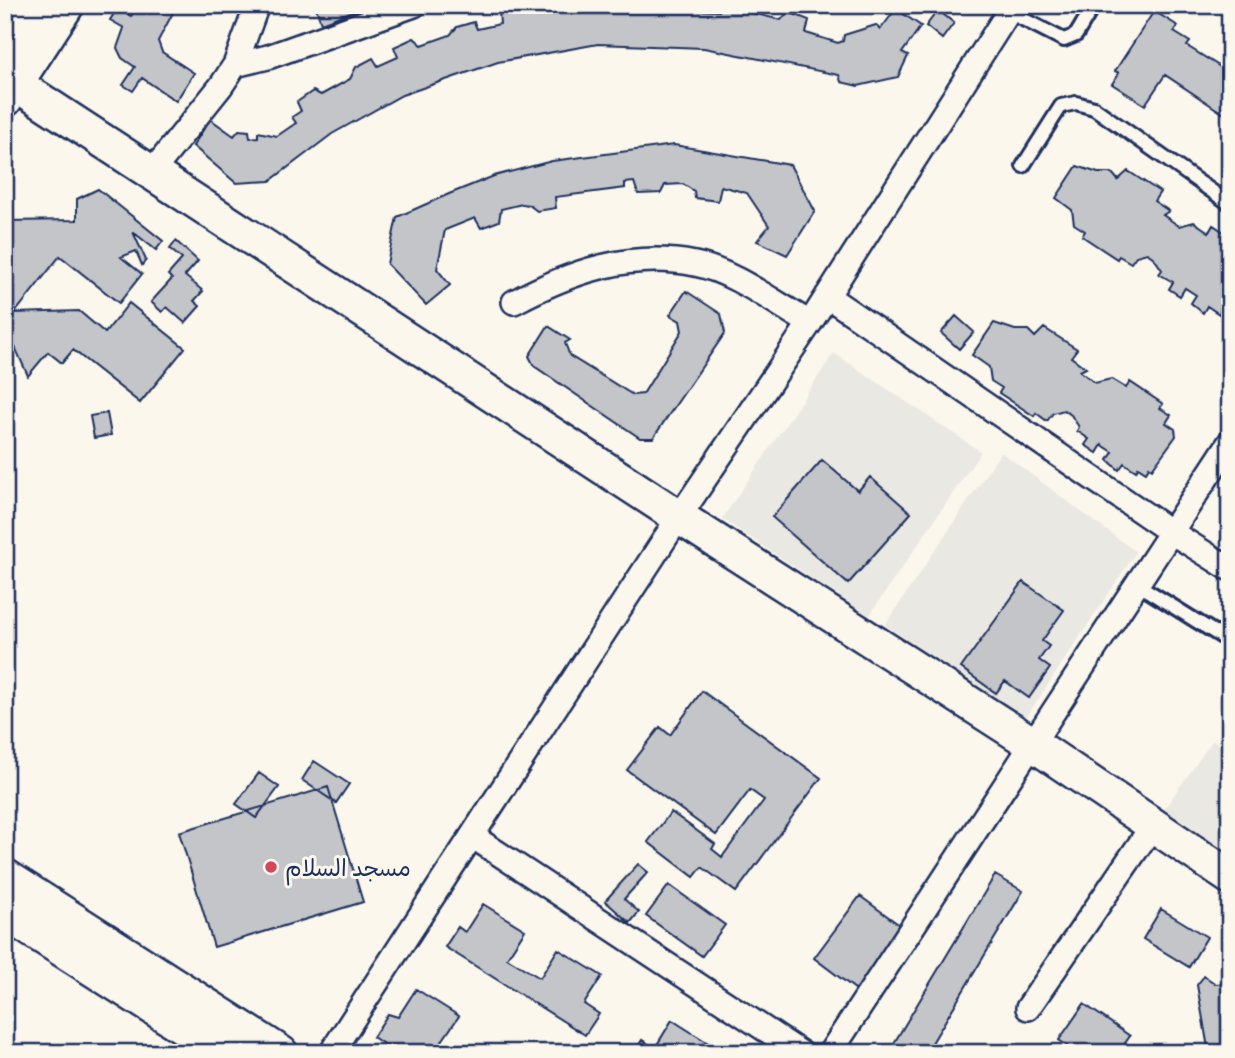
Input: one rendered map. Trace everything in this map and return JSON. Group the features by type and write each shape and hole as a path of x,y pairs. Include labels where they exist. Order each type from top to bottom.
{"street":[{"path":"5,52 36,5"},
{"path":"67,5 9,87 152,172 679,517 1033,744 1230,877"},
{"path":"152,172 235,65 257,5"},
{"path":"235,65 268,57 414,5"},
{"path":"331,1053 679,517 810,323 1011,8"},
{"path":"513,302 582,271 615,262 654,260 696,264 719,272 810,323"},
{"path":"827,296 1171,532 1230,569"},
{"path":"830,1053 1230,442"},
{"path":"1028,1007 1153,825"},
{"path":"472,836 801,1053"},
{"path":"5,876 281,1053"},
{"path":"5,913 224,1053"}],"lane":[{"path":"1011,8 1064,40 1076,35 1094,5"},
{"path":"1023,166 1061,106 1076,103 1094,108 1230,204"},
{"path":"1137,584 1230,642"}],"shaded area":[{"path":"834,353 981,452 869,616 722,519"},
{"path":"1001,452 1136,552 1026,718 885,625"},
{"path":"1213,740 1230,751 1230,854 1164,809"}],"building":[{"path":"138,5 177,5 158,41 162,52 194,73 176,101 142,78 133,91 123,85 135,67 122,58 117,48 124,28 110,20 117,9 131,16"},
{"path":"315,5 369,5 321,23"},
{"path":"564,5 586,5 586,11 609,9 609,5 698,5 697,10 719,11 721,5 741,5 748,12 781,20 788,12 809,20 806,33 838,43 843,41 844,35 876,25 880,30 896,9 921,26 902,53 908,56 898,77 858,86 841,82 839,75 704,48 598,44 498,62 402,95 332,134 270,181 236,183 193,146 210,119 234,136 239,130 249,131 250,138 258,137 258,132 277,136 296,123 292,117 301,111 297,102 313,91 321,95 350,79 356,67 373,58 378,66 398,57 394,47 414,38 422,45 450,35 457,27 474,22 477,29 500,24 499,12 518,7 526,14 560,10"},
{"path":"938,10 954,23 942,39 926,26"},
{"path":"1154,11 1178,26 1174,32 1190,42 1187,46 1230,73 1230,118 1165,75 1145,105 1112,84 1119,73 1115,71"},
{"path":"674,145 790,165 815,211 787,255 757,241 769,226 747,193 721,186 718,201 695,198 694,191 683,184 665,185 661,193 638,194 634,182 625,183 625,188 555,197 556,208 537,211 522,204 501,209 499,221 481,228 475,218 445,230 437,269 450,285 426,305 387,264 397,217 449,194 494,176 552,161"},
{"path":"1077,166 1098,173 1112,173 1118,180 1128,171 1160,192 1154,201 1169,211 1163,215 1179,226 1194,222 1209,232 1213,225 1230,236 1229,315 1221,310 1219,314 1207,306 1203,313 1191,303 1196,295 1185,288 1180,296 1169,289 1173,282 1159,274 1162,270 1147,253 1136,256 1131,263 1119,256 1117,259 1082,236 1085,231 1074,224 1072,210 1056,198"},
{"path":"98,189 163,241 156,250 133,232 146,260 142,265 136,251 121,257 142,274 119,303 60,256 15,313 79,311 105,333 129,303 185,348 140,403 73,350 62,363 48,352 28,376 15,347 5,347 5,221 77,220 77,199"},
{"path":"176,241 198,261 185,276 203,291 194,301 200,306 185,323 167,307 162,312 151,302 172,279 168,275 182,259 170,249"},
{"path":"686,291 721,314 725,333 653,438 640,438 534,366 529,356 548,326 570,340 565,343 570,356 633,395 643,394 682,331 680,321 670,315"},
{"path":"956,316 974,332 959,349 941,333"},
{"path":"994,323 1015,330 1028,330 1035,337 1044,328 1077,349 1071,357 1086,368 1080,371 1095,383 1111,379 1126,388 1130,382 1163,404 1160,408 1171,415 1166,423 1175,429 1176,436 1152,469 1149,467 1146,472 1138,467 1136,471 1124,463 1119,470 1108,460 1113,452 1102,445 1097,453 1085,445 1089,439 1077,431 1079,427 1064,410 1053,413 1047,421 1036,413 1034,416 999,393 1002,388 991,381 989,367 972,355"},
{"path":"107,413 111,435 94,438 90,416"},
{"path":"822,460 858,491 870,477 911,513 848,584 772,517"},
{"path":"1023,582 1064,610 1042,641 1049,646 1039,660 1050,668 1029,698 1005,681 996,693 961,668"},
{"path":"702,691 821,778 736,892 702,867 694,877 648,842 671,812 715,844 712,849 722,857 764,800 750,790 716,835 627,770 660,727 670,735"},
{"path":"314,761 349,784 336,803 302,780"},
{"path":"259,773 279,787 256,818 236,804"},
{"name":"مسجد السلام","path":"328,787 363,902 214,947 179,832"},
{"path":"638,864 648,872 624,899 639,912 630,923 605,901"},
{"path":"995,875 1023,891 926,1053 888,1053"},
{"path":"669,885 725,925 702,956 646,916"},
{"path":"860,896 909,932 863,995 814,958"},
{"path":"483,904 525,930 507,958 540,978 558,949 602,976 584,1004 599,1014 585,1035 445,947 458,927 465,932"},
{"path":"1161,909 1207,937 1189,967 1143,939"},
{"path":"1204,976 1216,984 1225,983 1230,987 1230,1053 1204,1053 1208,1048 1197,985"},
{"path":"416,989 459,1016 440,1044 453,1053 397,1053 373,1037 388,1014 398,1017"},
{"path":"1084,1004 1130,1036 1118,1053 1077,1053 1059,1040"},
{"path":"672,1020 713,1046 709,1053 634,1053 642,1040 655,1048"}],"place":[{"name":"مسجد السلام","path":"271,867"}]}
